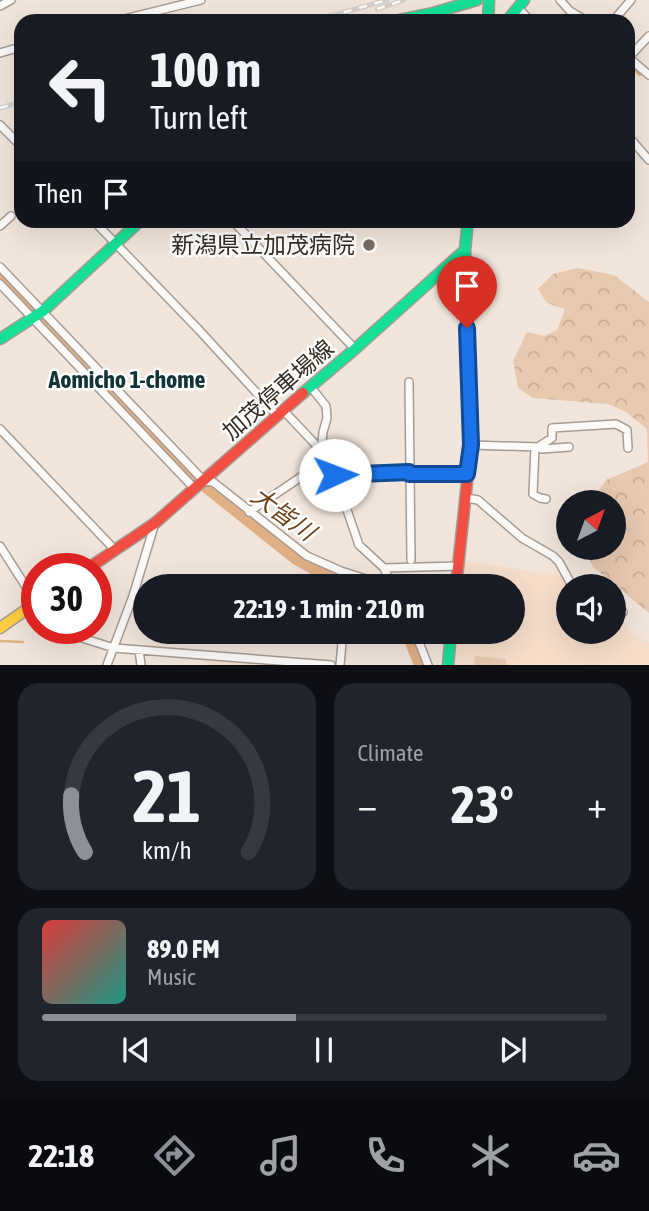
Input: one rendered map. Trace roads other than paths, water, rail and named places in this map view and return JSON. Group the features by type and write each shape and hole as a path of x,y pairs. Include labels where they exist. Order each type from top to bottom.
{"street":[{"path":"0,6 11,0"},
{"path":"144,14 201,0"},
{"path":"428,14 477,0"},
{"path":"560,0 575,14"},
{"path":"619,14 631,0"},
{"path":"635,50 649,36"},
{"path":"635,63 649,75"},
{"path":"0,125 14,139"},
{"path":"635,144 649,160"},
{"path":"0,226 11,216"},
{"path":"101,228 280,413 317,446 335,475 359,545 384,568 386,574"},
{"path":"0,339 43,311 133,228"},
{"path":"240,228 355,349"},
{"path":"457,574 471,445 465,250 467,228"},
{"name":"加茂停車場線","path":"111,553 155,523 465,250"},
{"path":"0,267 204,481 213,482 307,556 351,574"},
{"path":"0,284 194,488"},
{"path":"409,382 411,560"},
{"path":"310,386 326,406 327,418 322,443 326,460"},
{"path":"537,447 552,438 552,428 616,424 627,430 628,448"},
{"path":"0,429 116,550"},
{"path":"471,445 542,449 569,447"},
{"path":"537,447 533,494 545,499"},
{"path":"249,512 326,460"},
{"path":"335,475 467,474"},
{"path":"467,498 478,500 522,538 553,556 566,574"},
{"path":"107,665 133,596 155,523"},
{"path":"0,546 21,579"},
{"path":"384,568 458,566"},
{"path":"0,628 21,613"},
{"path":"101,644 114,648 331,665"},
{"path":"340,665 342,644"},
{"path":"420,644 428,665"},
{"path":"448,665 450,644"},
{"path":"139,650 141,665"}],"waterway":[{"path":"635,70 640,75"},
{"name":"大皆川","path":"0,275 33,308"},
{"name":"大皆川","path":"45,320 194,478"},
{"name":"大皆川","path":"208,486 297,557 315,567 337,574"},
{"path":"0,641 21,642"},
{"name":"大皆川","path":"414,644 421,662"}],"railway":[{"path":"338,14 387,0"},
{"path":"377,9 404,0"},
{"path":"0,108 14,104"}],"place":[{"name":"新潟県立加茂病院","path":"369,245"}],"district":[{"name":"Aomicho 1-chome","path":"127,380"}]}
